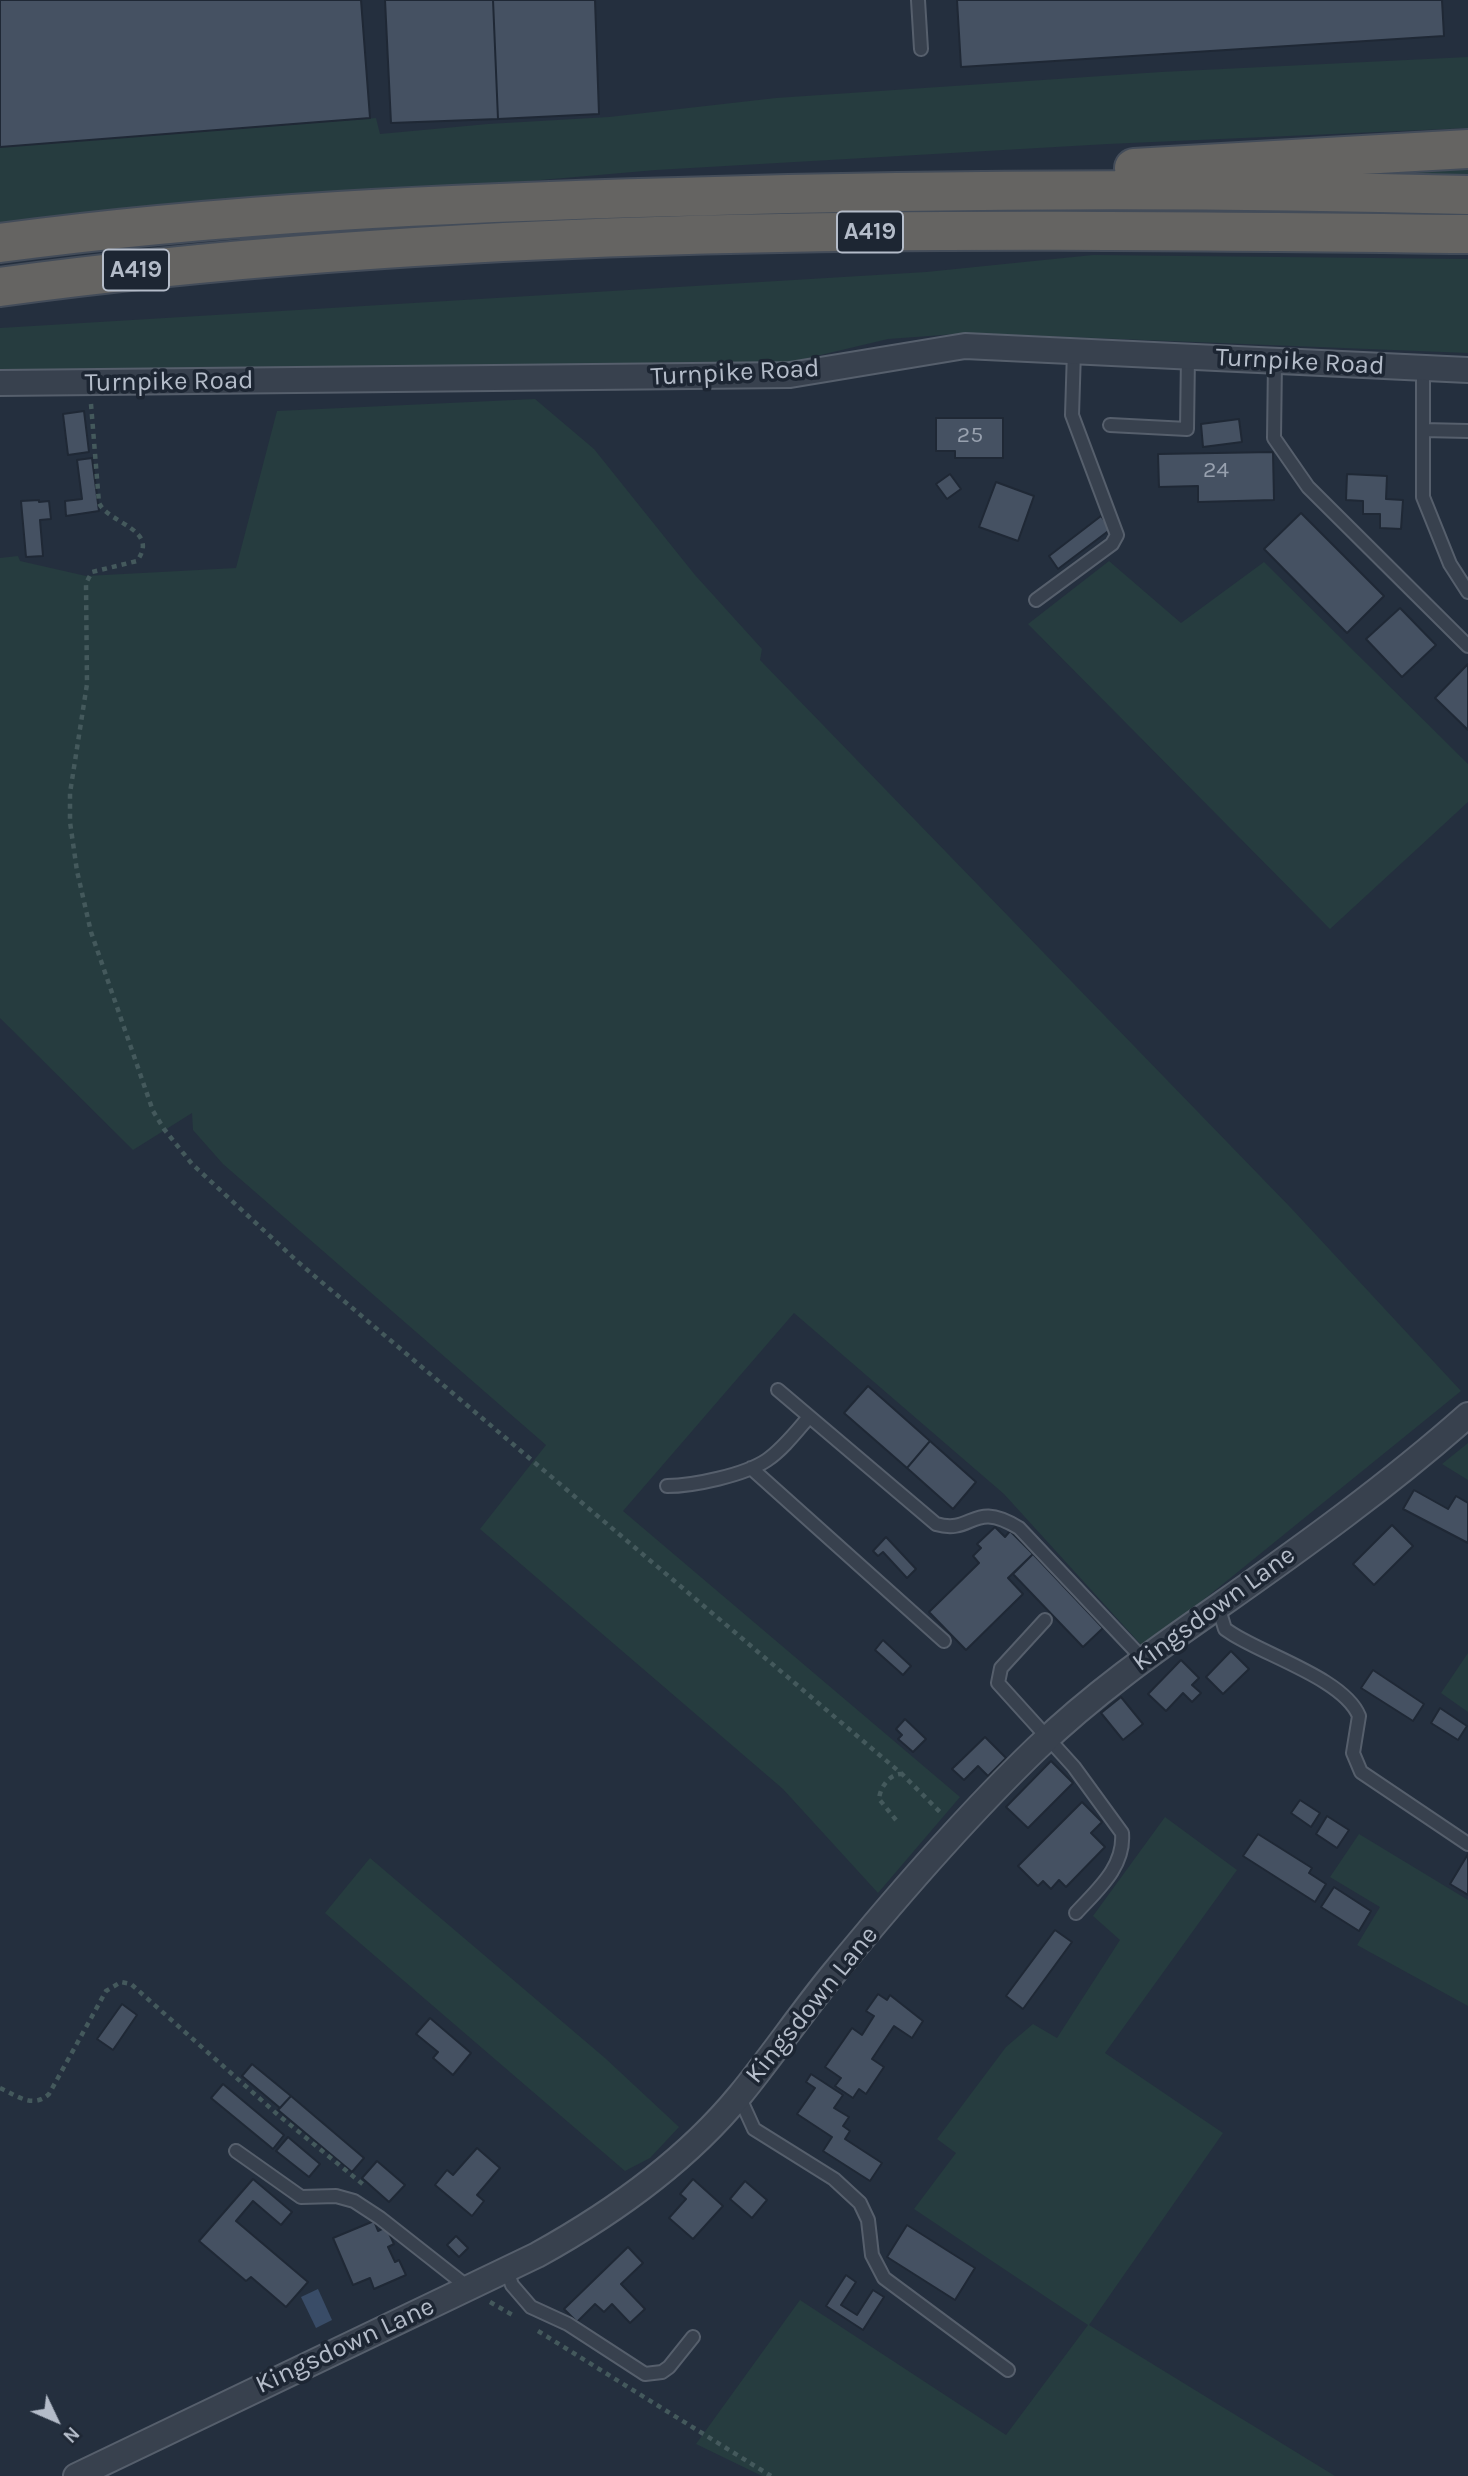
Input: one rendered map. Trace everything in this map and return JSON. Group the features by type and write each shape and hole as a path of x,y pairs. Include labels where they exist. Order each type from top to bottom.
{"highway":[{"name":"A419","path":"835,192 1100,170 1468,149"},
{"name":"A419","path":"0,243 255,217 549,200 835,192 1468,195"},
{"name":"A419","path":"0,287 170,266 373,249 587,240 911,231 1468,234"}],"street":[{"name":"Turnpike Road","path":"0,383 790,375 965,346 1468,370"},
{"name":"Kingsdown Lane","path":"76,2476 507,2270 573,2235 650,2182 691,2147 739,2096 832,1975 958,1829 1047,1738 1143,1659 1408,1468 1468,1415"}],"lane":[{"path":"918,0 921,49"},
{"path":"1036,600 1112,544 1117,535 1072,415 1074,351"},
{"path":"1110,425 1188,429 1188,356"},
{"path":"1275,360 1274,438 1308,487 1468,646"},
{"path":"1423,368 1423,497 1450,564 1468,592"},
{"path":"1423,430 1468,431"},
{"path":"778,1390 936,1524 955,1526 983,1514 1000,1516 1019,1528 1143,1659"},
{"path":"667,1486 683,1486 751,1468 783,1446 809,1417"},
{"path":"751,1468 944,1641"},
{"path":"1218,1606 1225,1629 1318,1680 1351,1702 1359,1716 1353,1753 1361,1772 1468,1844"},
{"path":"1045,1620 1001,1668 998,1683 1091,1789 1122,1833 1123,1847 1116,1865 1076,1913"},
{"path":"739,2096 754,2129 834,2179 860,2203 867,2220 872,2255 884,2278 1008,2370"},
{"path":"236,2151 301,2197 336,2196 354,2201 380,2218 469,2288"},
{"path":"507,2270 512,2285 525,2302 568,2324 645,2374 662,2372 669,2367 693,2337"}],"path":[{"path":"89,383 99,503 109,516 138,532 143,543 138,561 92,572 86,583 87,684 70,793 70,822 77,871 91,932 153,1111 192,1164 298,1262 902,1774 958,1829"},
{"path":"896,1820 879,1799 887,1780 896,1774 902,1774"},
{"path":"0,2088 30,2102 41,2102 50,2095 106,1991 121,1982 131,1984 277,2114 373,2192"},
{"path":"469,2288 771,2476"}],"green space":[{"path":"1468,57 1468,128 1108,144 656,170 0,227 0,147 376,118 380,134 609,117 776,98 1161,72"},
{"path":"1468,164 1468,182 1390,177 1391,171"},
{"path":"1093,255 1468,259 1468,353 970,333 888,339 791,362 0,371 0,328 926,272"},
{"path":"535,399 594,449 695,575 762,649 760,660 1291,1208 1461,1391 1144,1648 1004,1494 794,1313 623,1511 960,1797 878,1893 783,1789 480,1529 546,1445 223,1164 193,1130 192,1113 133,1150 0,1018 0,558 18,556 20,561 86,576 236,568 277,411"},
{"path":"1109,561 1181,623 1264,562 1468,764 1468,802 1330,929 1028,624"},
{"path":"1468,1443 1468,1480 1442,1464"},
{"path":"1468,1653 1468,1712 1441,1693"},
{"path":"1165,1817 1237,1870 1105,2053 1223,2133 1089,2325 1335,2476 762,2476 696,2444 800,2300 1006,2435 1088,2325 914,2209 956,2153 937,2139 1006,2047 1033,2024 1057,2038 1120,1940 1093,1916"},
{"path":"1359,1834 1468,1900 1468,2006 1357,1945 1380,1907 1330,1877"},
{"path":"370,1858 605,2058 679,2127 650,2158 625,2171 325,1913"}],"water":[{"path":"318,2289 332,2320 316,2328 301,2297"}],"building":[{"path":"0,0 361,0 370,118 0,147"},
{"path":"385,0 493,0 498,119 391,123"},
{"path":"493,0 595,0 599,114 498,119"},
{"path":"957,0 1442,0 1444,36 961,67"},
{"path":"84,411 89,452 68,455 63,414"},
{"path":"936,418 1003,418 1003,458 955,458 955,451 936,451"},
{"path":"1239,419 1242,442 1203,447 1201,424"},
{"path":"1273,452 1274,500 1198,502 1198,486 1159,487 1158,454"},
{"path":"92,458 99,511 66,516 65,501 82,499 77,460"},
{"path":"950,474 961,489 947,499 936,484"},
{"path":"1347,474 1387,476 1386,499 1403,500 1401,529 1380,528 1380,514 1363,514 1363,501 1346,500"},
{"path":"996,482 1034,496 1018,541 979,527"},
{"path":"21,501 49,501 51,519 40,520 43,556 26,557"},
{"path":"1301,513 1384,596 1347,633 1264,549"},
{"path":"1101,516 1111,529 1058,569 1049,556"},
{"path":"1400,608 1436,645 1402,677 1366,639"},
{"path":"1468,664 1468,730 1435,698"},
{"path":"868,1386 930,1441 907,1468 844,1413"},
{"path":"930,1441 976,1482 953,1509 907,1468"},
{"path":"1414,1490 1448,1509 1456,1496 1468,1503 1468,1543 1403,1509"},
{"path":"1392,1525 1413,1546 1374,1585 1353,1564"},
{"path":"995,1527 1005,1537 1010,1531 1033,1554 1008,1578 1023,1594 966,1650 929,1612 979,1563 973,1556 981,1548 977,1544"},
{"path":"886,1537 916,1569 907,1578 883,1552 878,1556 873,1551"},
{"path":"1033,1554 1103,1628 1083,1647 1013,1574"},
{"path":"883,1640 911,1666 903,1675 875,1650"},
{"path":"1231,1651 1249,1669 1223,1694 1206,1677"},
{"path":"1181,1660 1199,1678 1192,1685 1201,1693 1192,1702 1183,1693 1166,1711 1148,1694"},
{"path":"1373,1670 1424,1704 1413,1721 1361,1688"},
{"path":"1121,1697 1143,1724 1123,1740 1101,1713"},
{"path":"1440,1708 1467,1726 1458,1740 1431,1723"},
{"path":"905,1719 926,1739 913,1752 898,1739 902,1735 896,1729"},
{"path":"985,1737 1006,1758 988,1776 978,1766 964,1780 952,1769"},
{"path":"1051,1761 1073,1783 1028,1828 1006,1807"},
{"path":"1300,1800 1320,1813 1311,1827 1291,1813"},
{"path":"1082,1802 1102,1822 1091,1833 1105,1847 1066,1887 1059,1880 1051,1889 1043,1881 1038,1886 1018,1866"},
{"path":"1327,1816 1349,1830 1337,1848 1316,1834"},
{"path":"1258,1834 1312,1868 1309,1873 1326,1884 1315,1902 1243,1856"},
{"path":"1468,1854 1468,1895 1450,1884"},
{"path":"1334,1887 1371,1911 1359,1931 1321,1907"},
{"path":"1055,1930 1072,1942 1023,2009 1006,1996"},
{"path":"878,1994 887,2000 890,1995 923,2021 912,2038 894,2026 872,2059 884,2067 866,2094 859,2089 853,2098 835,2086 841,2078 825,2067 852,2028 862,2035 874,2016 866,2011"},
{"path":"122,2004 137,2015 113,2050 97,2039"},
{"path":"430,2018 471,2053 453,2075 433,2058 438,2052 416,2034"},
{"path":"252,2064 291,2096 280,2108 242,2076"},
{"path":"811,2074 843,2095 834,2108 849,2117 843,2126 850,2131 845,2139 882,2163 870,2181 823,2151 832,2137 797,2114 815,2088 806,2082"},
{"path":"223,2084 284,2135 273,2149 211,2098"},
{"path":"291,2096 364,2158 352,2172 278,2110"},
{"path":"288,2137 320,2164 309,2177 276,2151"},
{"path":"477,2148 500,2168 477,2195 484,2201 472,2216 435,2185 447,2170 453,2175"},
{"path":"377,2161 405,2185 389,2202 362,2178"},
{"path":"253,2179 292,2212 281,2225 253,2201 236,2221 308,2282 286,2307 251,2277 246,2281 199,2241"},
{"path":"693,2179 723,2206 693,2239 669,2218 686,2199 680,2194"},
{"path":"745,2181 767,2200 752,2218 730,2199"},
{"path":"374,2221 378,2231 386,2227 394,2244 388,2247 395,2262 399,2260 406,2275 374,2289 370,2278 353,2285 333,2238"},
{"path":"907,2225 975,2268 955,2300 887,2257"},
{"path":"456,2236 468,2248 459,2257 447,2245"},
{"path":"628,2247 643,2263 621,2284 645,2309 630,2323 612,2304 604,2312 595,2304 577,2322 564,2309"},
{"path":"846,2275 856,2282 841,2305 857,2315 873,2290 884,2297 863,2330 826,2306"}]}
